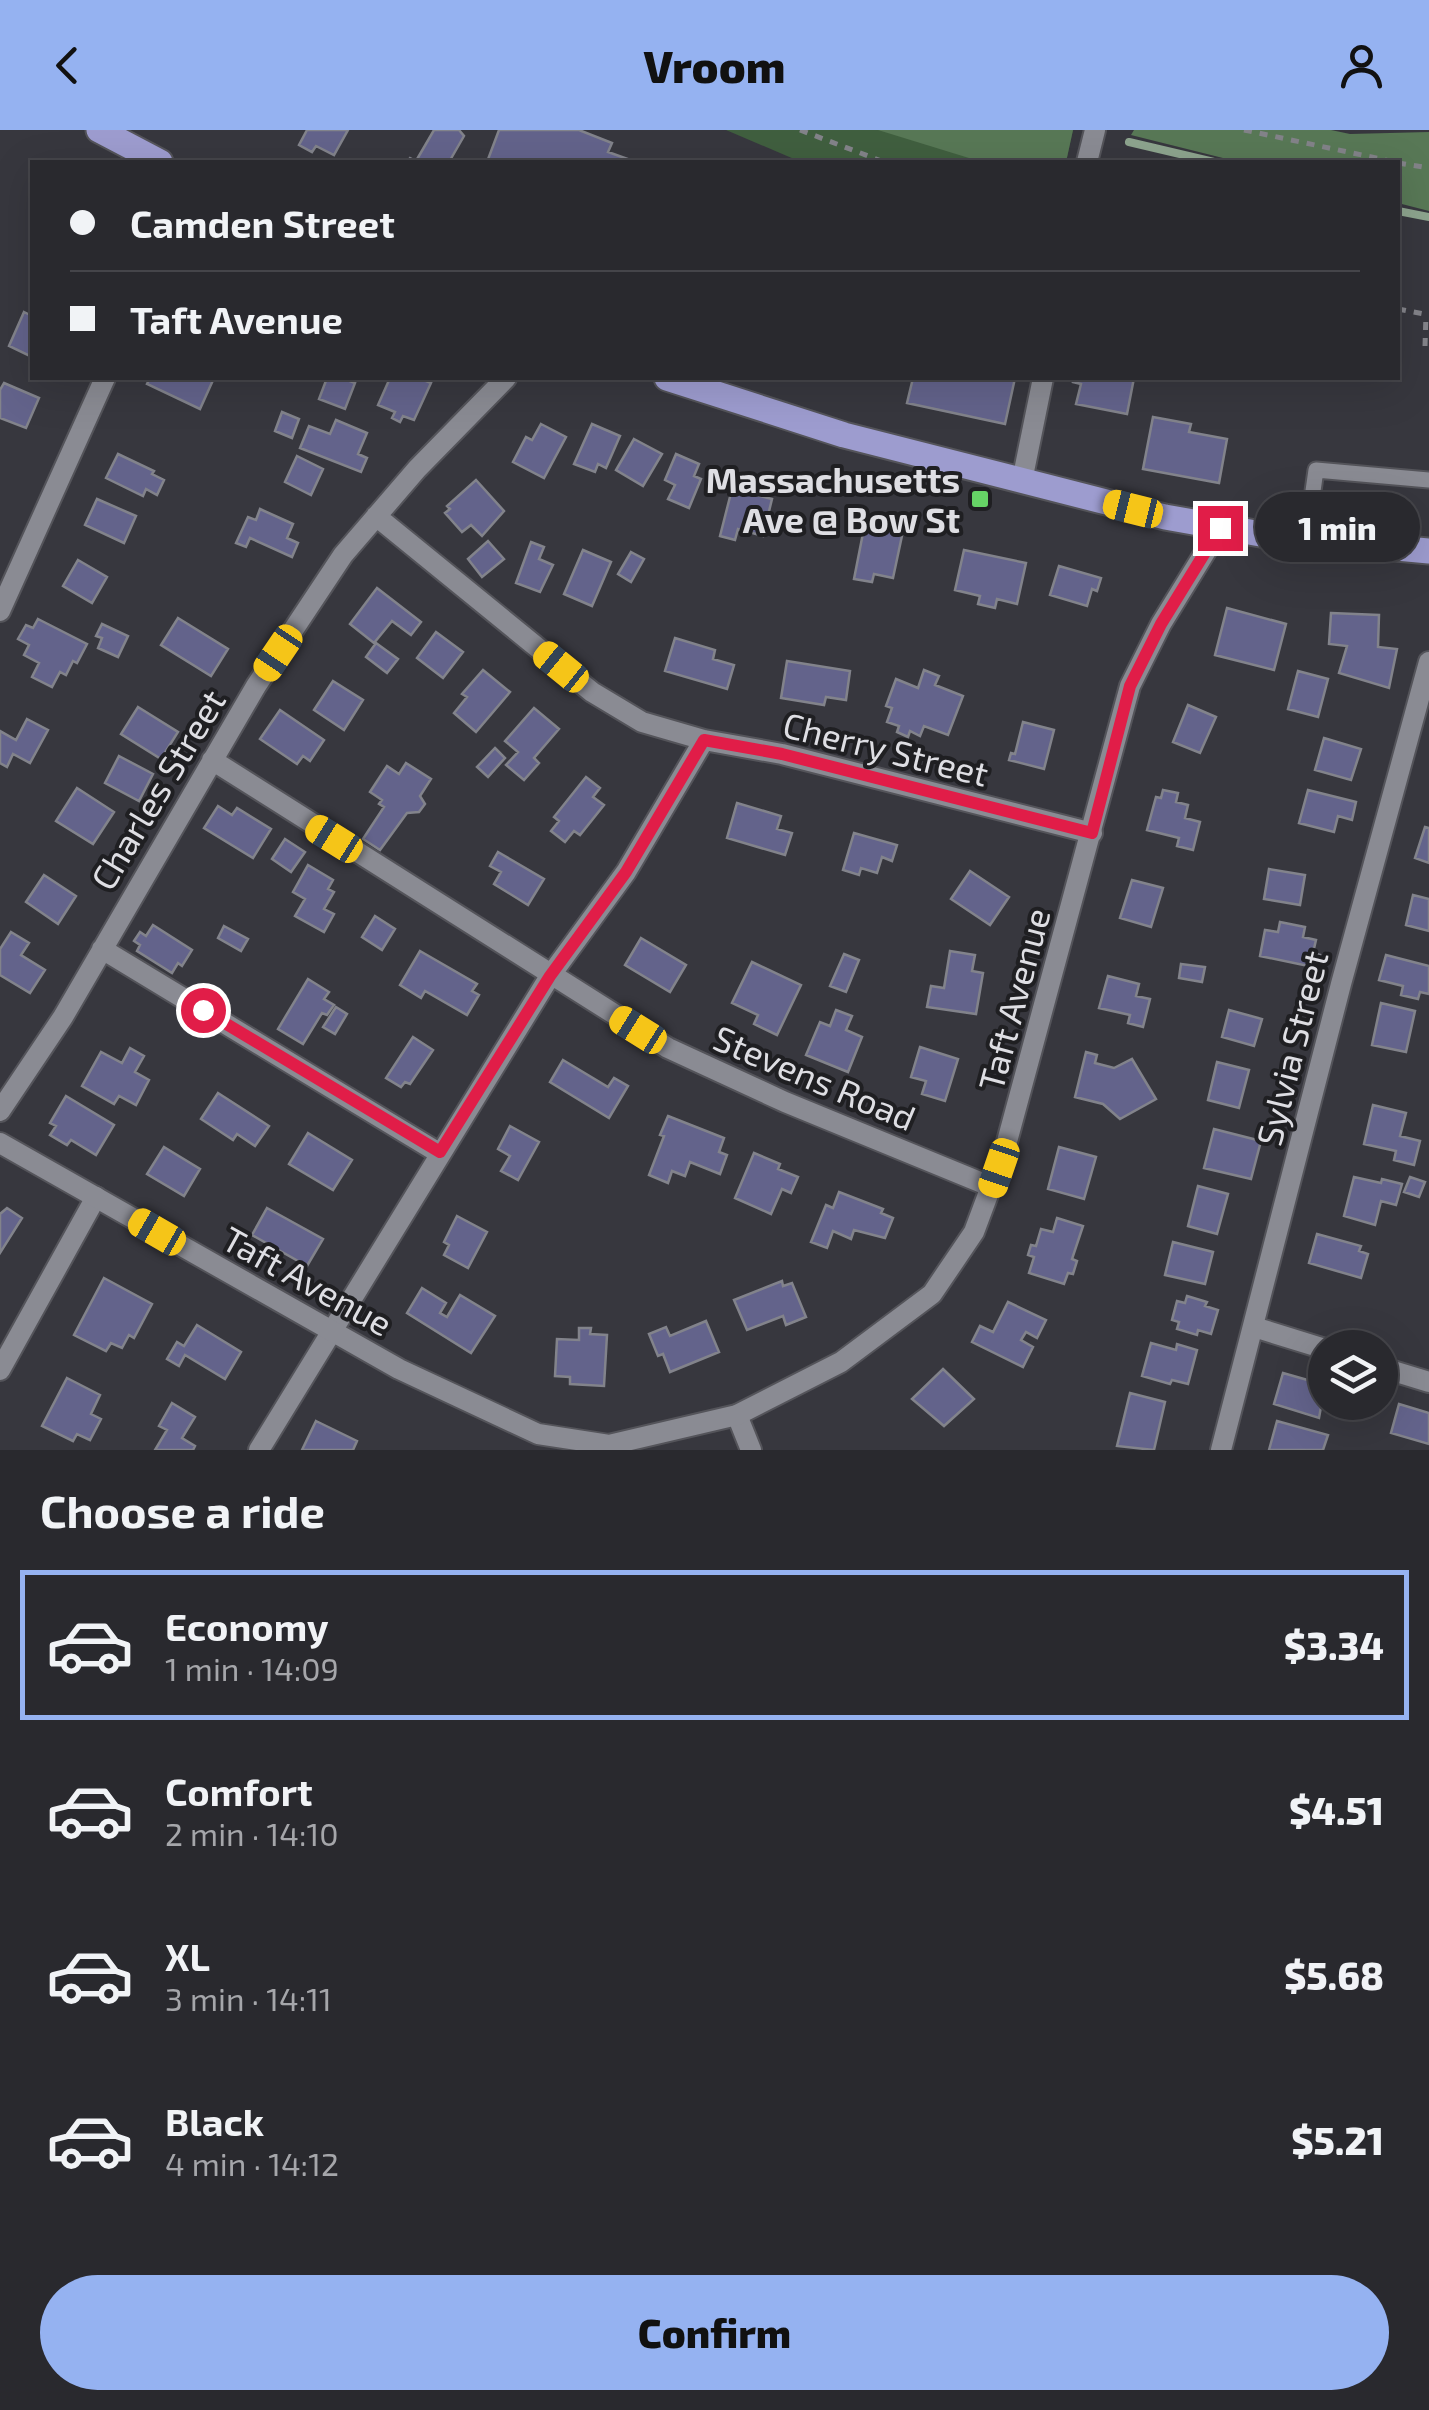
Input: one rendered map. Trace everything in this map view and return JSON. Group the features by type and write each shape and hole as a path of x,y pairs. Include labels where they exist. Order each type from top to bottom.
{"main road":[{"path":"98,130 156,160"},
{"path":"673,380 844,435 1220,528 1429,551"}],"street":[{"path":"1088,160 1095,130"},
{"path":"0,611 105,380"},
{"name":"Charles Street","path":"0,1111 63,1017 256,686 343,554 504,380"},
{"path":"1022,481 1042,380"},
{"name":"Cherry Street","path":"376,516 619,711 668,731 782,754 1092,833"},
{"name":"Taft Avenue","path":"0,1144 413,1376 538,1434 609,1445 737,1415 841,1362 932,1294 974,1232 992,1187 1130,686 1161,624 1220,528"},
{"name":"Sylvia Street","path":"1221,1450 1340,984 1429,662"},
{"path":"259,1450 550,976 626,872 704,740"},
{"name":"Stevens Road","path":"212,760 668,1048 785,1102 992,1187"},
{"path":"102,949 440,1152"},
{"path":"0,1370 96,1198"},
{"path":"1254,1327 1308,1344"},
{"path":"1398,1372 1429,1382"},
{"path":"737,1415 751,1450"}],"lane":[{"path":"1306,540 1316,470 1429,480"}],"path":[{"path":"800,130 879,160"},
{"path":"1244,130 1382,160"},
{"path":"1400,164 1429,168"},
{"path":"1400,309 1428,315 1424,346"}],"green space":[{"path":"726,130 1073,130 1066,160 796,160"},
{"path":"878,130 1073,130 1066,160 976,160"},
{"path":"1134,130 1429,132 1429,211 1400,204 1400,160 1231,160 1131,135"}],"building":[{"path":"307,130 348,130 334,155 316,146 312,152 299,145"},
{"path":"434,130 459,130 464,136 450,160 417,160"},
{"path":"499,130 579,130 612,143 608,152 630,160 488,160"},
{"path":"24,312 30,315 30,356 9,346"},
{"path":"149,380 213,380 200,409 147,384"},
{"path":"326,380 355,383 345,409 319,399"},
{"path":"389,380 431,383 414,420 403,416 400,422 392,418 395,412 378,405"},
{"path":"913,380 1015,380 1005,424 907,403"},
{"path":"1134,380 1127,414 1076,404 1081,384 1073,382"},
{"path":"4,383 39,398 26,428 0,418 0,390"},
{"path":"282,412 299,419 292,438 275,431"},
{"path":"1153,417 1191,424 1189,432 1227,439 1219,483 1143,469"},
{"path":"336,420 367,433 358,454 367,458 361,472 300,448 309,426 330,434"},
{"path":"541,424 566,437 544,478 513,462 526,437 532,440"},
{"path":"592,424 620,436 606,468 598,464 595,472 574,464"},
{"path":"634,439 662,454 643,486 616,470"},
{"path":"118,454 164,480 157,495 146,489 143,496 106,478"},
{"path":"676,454 699,464 694,476 701,479 689,508 668,499 675,485 665,480"},
{"path":"297,456 323,469 311,495 285,482"},
{"path":"476,480 504,511 482,536 471,525 462,532 445,513 450,509 447,506"},
{"path":"732,489 772,499 763,536 738,529 735,540 720,536"},
{"path":"97,499 136,516 124,543 85,525"},
{"path":"260,509 293,524 287,538 298,543 292,557 250,538 246,547 236,543 248,517 256,520"},
{"path":"865,523 903,531 893,578 874,574 872,582 854,579"},
{"path":"488,541 504,559 482,577 468,559"},
{"path":"531,542 544,547 539,559 553,565 540,592 516,583"},
{"path":"583,550 611,562 592,606 564,594"},
{"path":"964,550 1026,563 1017,604 997,599 995,608 978,604 980,596 955,590"},
{"path":"631,552 644,559 631,582 618,574"},
{"path":"78,560 107,577 92,603 63,586"},
{"path":"1059,566 1101,578 1097,591 1092,589 1087,606 1050,595"},
{"path":"377,588 421,622 411,635 392,621 374,643 350,624"},
{"path":"1227,608 1286,624 1274,670 1215,655"},
{"path":"1331,613 1379,615 1378,647 1397,649 1389,688 1339,673 1347,646 1329,644"},
{"path":"178,618 228,649 211,676 161,645"},
{"path":"38,619 87,644 77,663 73,661 66,675 60,672 52,687 32,677 39,663 24,655 29,645 18,639 26,625 33,628"},
{"path":"102,624 128,636 118,657 98,648 102,638 96,636"},
{"path":"436,632 463,652 443,678 417,658"},
{"path":"675,638 715,650 713,659 734,665 727,689 665,671"},
{"path":"376,643 398,659 387,673 366,657"},
{"path":"787,661 850,671 846,700 826,697 824,705 781,698"},
{"path":"483,670 510,692 476,732 454,713 467,697 462,694"},
{"path":"924,670 939,676 935,685 963,696 948,735 924,726 920,736 910,731 908,737 897,732 899,726 887,722 892,708 886,706 896,679 918,688"},
{"path":"1298,671 1328,679 1318,717 1288,709"},
{"path":"333,681 363,700 344,730 314,710"},
{"path":"1188,705 1216,717 1200,753 1173,742"},
{"path":"138,707 178,732 161,759 121,734"},
{"path":"534,708 559,729 534,758 539,763 524,780 506,765 518,752 505,741"},
{"path":"280,710 324,740 310,761 303,756 297,764 260,739"},
{"path":"27,719 48,730 30,763 13,754 7,767 0,763 0,731 16,740"},
{"path":"1023,722 1054,730 1044,769 1009,760 1011,753 1015,754"},
{"path":"1324,738 1361,749 1351,780 1315,770"},
{"path":"495,748 505,758 488,777 477,767"},
{"path":"119,756 153,774 139,801 105,783"},
{"path":"406,763 431,779 420,796 425,804 419,812 407,813 380,850 363,839 384,807 379,804 382,800 370,792 387,766 399,774"},
{"path":"586,777 600,788 593,797 604,805 580,835 574,831 565,842 551,831 559,821 554,817"},
{"path":"77,788 114,812 93,844 56,821"},
{"path":"1163,790 1178,793 1176,802 1188,805 1185,818 1200,822 1193,850 1177,846 1179,838 1147,830 1156,797 1161,798"},
{"path":"1308,790 1356,802 1352,820 1338,816 1334,832 1299,823"},
{"path":"737,803 781,816 777,829 792,833 785,855 727,838"},
{"path":"218,806 232,815 237,808 271,829 253,858 204,828"},
{"path":"1425,827 1429,828 1429,863 1415,858"},
{"path":"854,833 897,845 892,861 882,857 877,873 861,868 859,875 843,870"},
{"path":"285,839 305,852 291,872 272,859"},
{"path":"498,852 544,879 528,905 494,884 501,872 490,866"},
{"path":"308,865 333,880 328,889 334,892 324,909 334,914 324,932 295,916 305,899 293,892"},
{"path":"1269,869 1305,875 1300,905 1264,899"},
{"path":"970,871 1009,897 990,925 951,899"},
{"path":"44,875 76,896 58,924 26,902"},
{"path":"1132,880 1163,888 1151,927 1120,918"},
{"path":"1413,895 1429,899 1429,931 1406,925"},
{"path":"375,916 395,929 382,950 362,937"},
{"path":"1280,922 1305,927 1303,937 1316,940 1313,953 1320,955 1318,968 1260,956 1265,930 1278,932"},
{"path":"153,925 192,950 172,973 137,951 140,945 134,941 140,932 146,936"},
{"path":"224,926 248,939 241,951 218,938"},
{"path":"11,932 29,943 21,955 45,970 30,993 0,975 0,949"},
{"path":"641,938 686,965 670,992 625,965"},
{"path":"420,951 477,984 472,991 479,995 467,1015 425,991 421,998 400,985"},
{"path":"950,951 975,955 972,971 983,973 976,1014 927,1007 931,986 944,988"},
{"path":"844,954 859,960 846,992 830,986"},
{"path":"1386,955 1429,966 1429,994 1420,992 1418,999 1401,995 1403,986 1379,980"},
{"path":"752,962 801,985 777,1035 754,1024 758,1015 732,1003"},
{"path":"1181,964 1205,967 1202,982 1179,978"},
{"path":"1108,976 1139,984 1136,996 1150,999 1143,1027 1128,1023 1130,1015 1099,1008"},
{"path":"308,979 329,992 324,999 334,1005 327,1015 322,1013 303,1044 278,1029"},
{"path":"1381,1003 1415,1011 1406,1052 1372,1045"},
{"path":"336,1007 347,1014 335,1034 323,1027"},
{"path":"836,1010 852,1016 846,1030 862,1037 848,1072 806,1055 820,1022 830,1026"},
{"path":"1229,1010 1262,1019 1254,1046 1222,1037"},
{"path":"413,1037 433,1050 410,1084 405,1082 401,1087 386,1078"},
{"path":"920,1047 958,1059 945,1101 922,1094 926,1081 911,1077"},
{"path":"130,1048 144,1056 135,1072 149,1080 136,1105 119,1096 114,1104 82,1086 101,1052 122,1063"},
{"path":"1086,1052 1097,1055 1095,1063 1114,1068 1132,1059 1156,1099 1120,1119 1103,1104 1075,1097"},
{"path":"563,1060 608,1087 614,1078 628,1086 609,1118 550,1082"},
{"path":"1217,1062 1249,1070 1239,1108 1208,1100"},
{"path":"218,1093 269,1126 255,1146 237,1134 233,1140 201,1119"},
{"path":"66,1096 114,1125 96,1155 71,1140 67,1145 50,1135 56,1126 50,1123"},
{"path":"1373,1105 1406,1113 1400,1136 1420,1141 1414,1165 1394,1160 1396,1151 1364,1144"},
{"path":"668,1116 724,1138 719,1152 727,1155 720,1174 690,1162 685,1176 672,1171 668,1183 649,1175"},
{"path":"510,1126 539,1142 518,1180 501,1171 510,1156 498,1149"},
{"path":"1214,1129 1261,1141 1251,1179 1204,1168"},
{"path":"308,1133 352,1160 333,1190 289,1164"},
{"path":"164,1147 200,1169 184,1196 147,1174"},
{"path":"1059,1147 1096,1157 1084,1199 1048,1189"},
{"path":"754,1153 798,1177 791,1193 782,1189 771,1214 735,1198"},
{"path":"1354,1177 1402,1184 1396,1205 1381,1201 1375,1225 1344,1216"},
{"path":"1410,1177 1425,1182 1419,1197 1404,1192"},
{"path":"1198,1186 1228,1194 1217,1234 1188,1226"},
{"path":"839,1192 883,1209 881,1213 893,1218 885,1238 854,1230 851,1239 833,1231 827,1248 811,1242 826,1205 833,1208"},
{"path":"7,1208 22,1218 0,1253 0,1214"},
{"path":"267,1208 323,1239 307,1266 252,1235"},
{"path":"457,1216 487,1232 468,1268 444,1255 449,1245 444,1242"},
{"path":"1057,1218 1083,1226 1072,1259 1077,1261 1073,1274 1068,1273 1064,1284 1029,1273 1034,1257 1028,1255 1031,1245 1036,1246 1041,1229 1053,1232"},
{"path":"1317,1234 1361,1246 1359,1251 1368,1254 1361,1278 1309,1263"},
{"path":"1173,1242 1213,1252 1205,1284 1165,1275"},
{"path":"104,1278 152,1304 134,1338 129,1335 122,1348 111,1343 106,1351 74,1335"},
{"path":"782,1281 783,1286 792,1283 806,1317 786,1325 783,1316 747,1330 734,1300"},
{"path":"422,1288 446,1303 440,1313 447,1317 460,1295 495,1316 471,1353 407,1313"},
{"path":"1187,1296 1218,1310 1211,1334 1198,1330 1197,1335 1177,1329 1179,1322 1172,1320 1177,1301 1185,1303"},
{"path":"1008,1302 1046,1320 1037,1338 1026,1332 1021,1340 1033,1347 1023,1367 972,1342 980,1326 993,1332"},
{"path":"706,1321 719,1352 670,1372 649,1334 666,1327 670,1336"},
{"path":"197,1325 241,1352 225,1379 185,1355 179,1366 167,1359 177,1342 184,1346"},
{"path":"579,1328 591,1328 590,1334 607,1335 604,1386 570,1384 570,1377 555,1376 557,1339 579,1340"},
{"path":"1151,1343 1176,1350 1177,1344 1197,1350 1188,1384 1172,1380 1170,1384 1142,1376"},
{"path":"943,1369 974,1399 944,1426 912,1399"},
{"path":"1283,1373 1308,1380 1308,1415 1274,1404"},
{"path":"67,1378 100,1395 91,1414 101,1419 90,1440 77,1434 73,1441 42,1426"},
{"path":"1130,1393 1165,1402 1154,1450 1117,1446"},
{"path":"172,1403 195,1417 182,1438 195,1446 193,1450 155,1450 167,1430 159,1426"},
{"path":"1399,1404 1429,1413 1429,1444 1391,1433 1395,1420 1398,1420"},
{"path":"316,1421 357,1441 353,1450 302,1450"},
{"path":"1277,1421 1328,1435 1323,1450 1269,1450"}],"waterway":[{"path":"1129,142 1206,160"},
{"path":"1400,211 1429,217"}],"place":[{"name":"Massachusetts Ave @ Bow St","path":"980,499"}],"route":[{"path":"203,1010 440,1152 550,976 626,872 704,740 782,754 1092,833 1130,686 1150,643 1220,528"}]}
